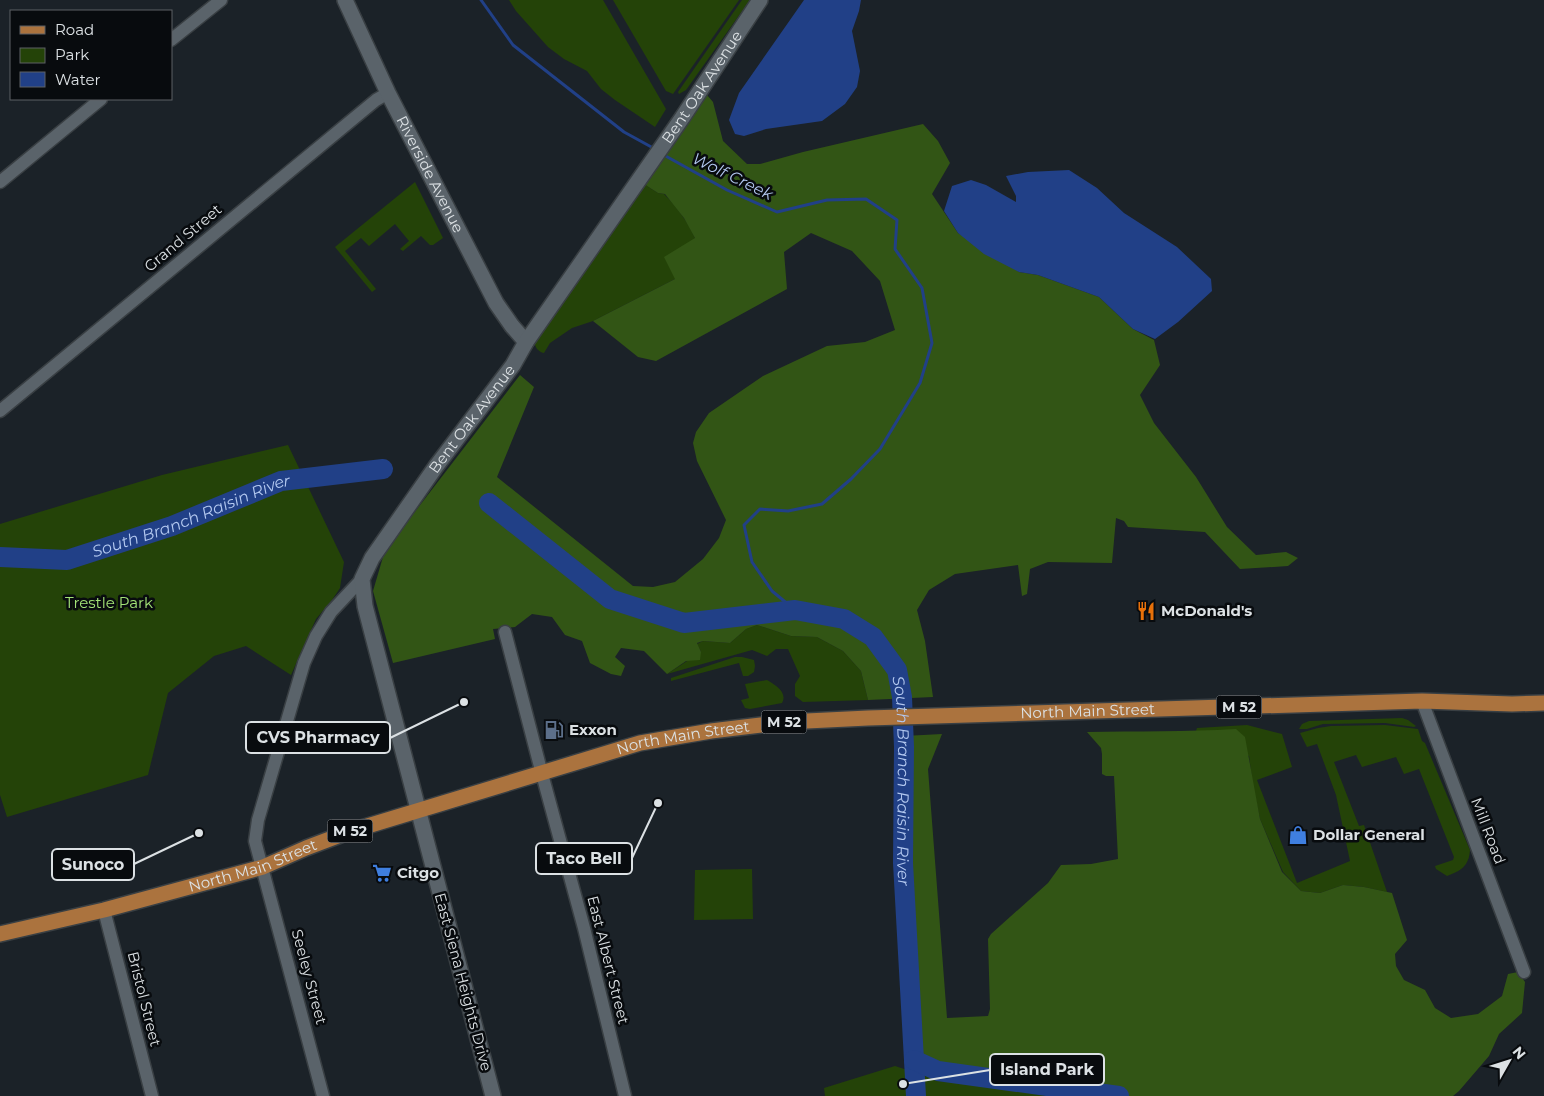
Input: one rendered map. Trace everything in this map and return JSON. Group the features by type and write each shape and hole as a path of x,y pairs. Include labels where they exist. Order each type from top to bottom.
{"main road":[{"name":"North Main Street","path":"0,934 104,910 262,867 351,831 418,809 542,774 640,743 711,731 786,722 868,718 1422,701 1512,704 1544,703"}],"street":[{"path":"172,39 221,0"},
{"name":"Riverside Avenue","path":"344,0 388,92 496,303 526,342"},
{"name":"Bent Oak Avenue","path":"262,867 256,841 258,820 304,663 316,636 331,612 362,579 372,558 413,499 513,365 526,342 666,142 760,0"},
{"name":"Grand Street","path":"0,411 368,106 388,92"},
{"path":"0,182 100,100"},
{"name":"East Siena Heights Drive","path":"362,579 365,606 493,1096"},
{"name":"East Albert Street","path":"505,632 584,928 625,1096"},
{"name":"Mill Road","path":"1422,701 1524,972"},
{"name":"Seeley Street","path":"262,867 323,1096"},
{"name":"Bristol Street","path":"104,910 152,1096"}],"green space":[{"path":"509,0 603,0 666,109 655,127 601,89 587,71 564,59 548,47 516,11"},
{"path":"613,0 739,0 673,94 666,91"},
{"path":"742,0 750,0 686,90 679,94 678,92"},
{"path":"707,95 713,102 723,141 747,164 760,164 923,124 938,141 950,163 932,194 958,233 1019,272 1038,275 1099,297 1133,329 1154,340 1160,365 1140,395 1154,423 1196,477 1227,527 1256,555 1286,552 1298,558 1288,566 1240,569 1205,532 1128,527 1124,521 1116,518 1112,563 1048,562 1030,569 1027,594 1022,596 1018,565 955,574 929,590 917,610 925,641 933,697 868,700 861,671 843,651 817,637 791,636 757,625 746,629 730,643 703,641 697,643 701,652 700,660 686,661 667,674 644,651 621,648 615,657 625,666 621,676 611,674 590,663 582,641 565,635 552,617 532,614 515,627 493,629 495,639 393,663 373,591 383,557 407,522 520,375 534,387 497,477 633,586 653,587 675,582 703,559 719,538 726,520 697,461 693,443 696,432 709,413 763,376 827,346 865,342 895,330 880,281 852,251 811,233 784,252 787,289 656,361 638,357 593,321 675,279 664,257 695,238 684,218 665,194 658,193 644,184"},
{"path":"415,182 443,238 430,245 421,236 403,251 400,249 409,241 395,224 369,246 361,238 345,251 376,289 372,292 335,247"},
{"path":"644,184 658,193 664,194 669,199 686,220 695,238 675,279 593,321 572,328 550,343 544,353 540,352 534,341"},
{"name":"Trestle Park","path":"288,445 344,562 340,588 316,619 291,675 246,646 214,656 168,693 148,775 7,817 0,795 0,524 162,475"},
{"path":"757,625 791,636 817,637 843,651 861,671 868,700 803,702 795,696 795,684 800,676 788,649 776,649 767,656 752,650 667,674 701,652 697,644 703,641 730,643 746,629"},
{"path":"735,657 754,660 754,672 748,676 743,676 739,663 671,681 671,678"},
{"path":"767,680 782,692 782,703 750,709 745,708 741,700 749,698 745,684"},
{"path":"1402,718 1416,726 1385,723 1323,724 1307,729 1299,729 1302,724 1309,721"},
{"path":"1247,725 1282,734 1292,767 1257,780 1297,883 1350,861 1336,795 1317,744 1307,747 1300,733 1331,726 1385,725 1418,729 1470,850 1466,864 1460,870 1447,876 1436,869 1435,866 1453,860 1454,857 1419,769 1404,774 1396,757 1362,767 1356,755 1334,762 1359,826 1364,825 1387,892 1343,885 1320,893 1301,891 1283,872 1260,819 1249,756 1196,731 1197,728"},
{"path":"1236,729 1245,737 1260,819 1282,872 1301,891 1320,893 1343,885 1392,893 1407,940 1395,954 1396,966 1404,980 1425,990 1435,1008 1451,1018 1478,1014 1502,996 1508,974 1518,972 1525,982 1522,1013 1499,1034 1489,1056 1459,1091 1453,1096 1119,1096 938,1071 914,1060 903,863 904,736 942,734 928,769 947,1018 988,1016 990,1009 988,939 991,934 1048,883 1061,865 1091,864 1118,859 1114,776 1102,774 1101,748 1087,732"},
{"path":"752,869 753,919 694,920 695,870"},
{"path":"895,1066 938,1080 1050,1096 825,1096 824,1088"}],"water":[{"path":"804,0 861,0 852,31 860,71 857,87 845,104 822,121 766,129 744,136 735,134 729,120 739,93"},
{"path":"1069,170 1097,188 1124,213 1177,247 1211,279 1212,291 1178,322 1155,339 1133,329 1099,297 1038,275 1019,272 984,254 958,233 944,211 952,186 971,180 986,185 1016,202 1016,196 1006,176 1028,172"}],"waterway":[{"name":"Wolf Creek","path":"481,0 513,45 624,132 655,149"},
{"name":"Wolf Creek","path":"662,154 727,190 777,212 827,200 866,199 897,220 895,249 922,288 932,343 920,383 880,449 851,479 822,504 788,511 760,509 744,525 752,562 772,591 795,610"},
{"name":"South Branch Raisin River","path":"0,557 67,560 172,526 281,481 383,469"},
{"name":"South Branch Raisin River","path":"489,503 610,599 684,623 795,610 844,619 873,637 897,670 902,697 904,747 903,863 916,1096"},
{"name":"South Branch Raisin River","path":"914,1060 938,1071 1119,1096"}],"place":[{"name":"McDonald's","path":"1146,611"},
{"name":"CVS Pharmacy","path":"464,702"},
{"name":"Exxon","path":"554,730"},
{"name":"Taco Bell","path":"658,803"},
{"name":"Sunoco","path":"199,833"},
{"name":"Dollar General","path":"1298,835"},
{"name":"Citgo","path":"382,873"},
{"name":"Island Park","path":"903,1084"}]}
